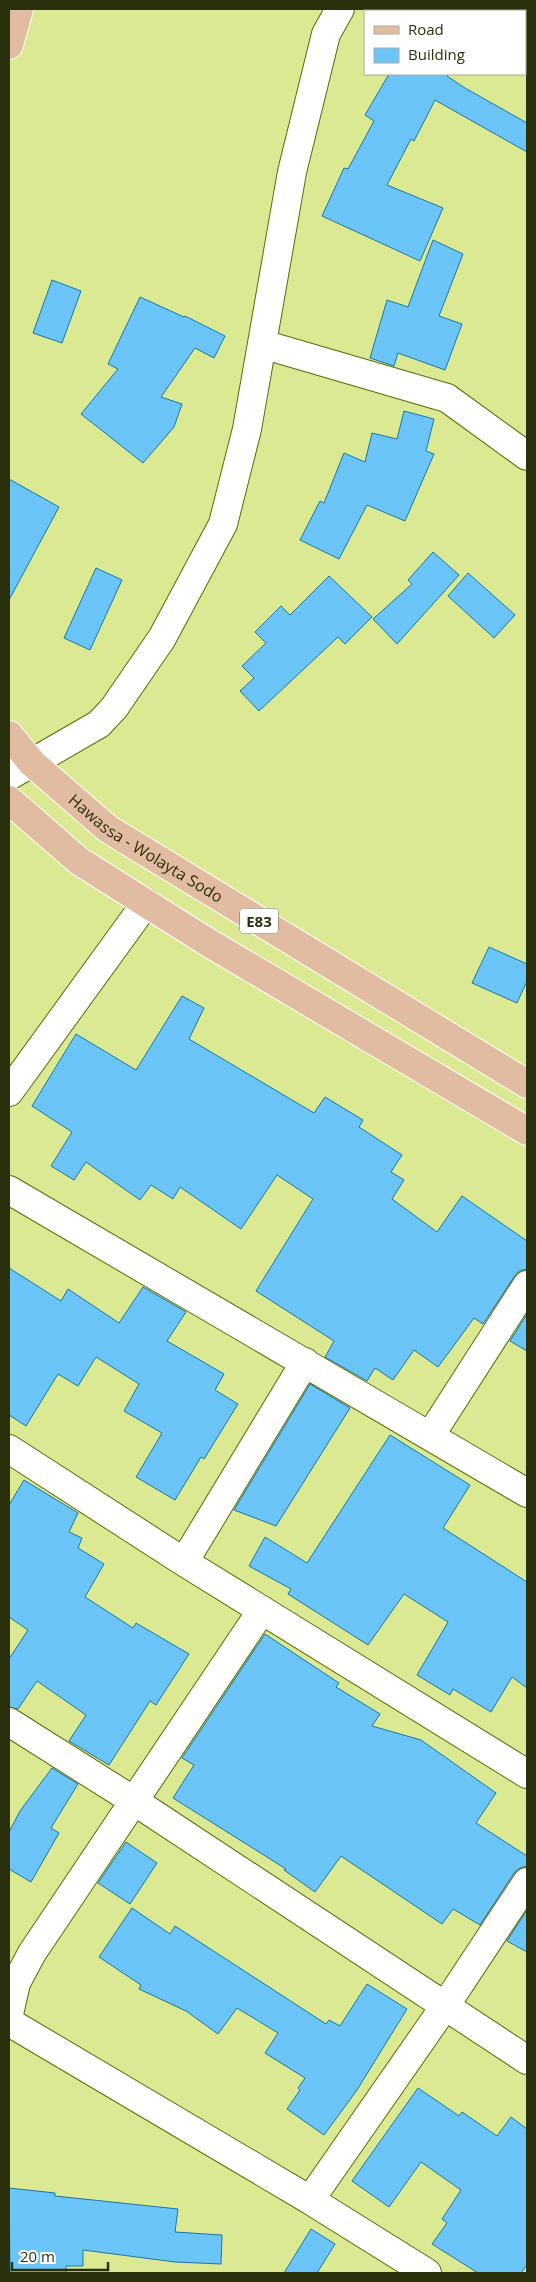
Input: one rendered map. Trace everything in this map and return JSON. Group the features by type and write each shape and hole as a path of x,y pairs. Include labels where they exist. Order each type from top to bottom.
{"main road":[{"path":"9,45 19,9"},
{"name":"Hawassa - Wolayta Sodo","path":"9,735 20,770 108,829 527,1084"},
{"name":"E83","path":"9,800 79,861 209,943 527,1131"}],"street":[{"path":"20,770 99,724 114,708 162,638 223,524 247,429 292,172 326,34 340,9"},
{"path":"262,344 446,398 527,456"},
{"path":"9,1092 146,903"},
{"path":"9,1190 527,1493"},
{"path":"430,1436 527,1285"},
{"path":"184,1562 304,1362"},
{"path":"9,1449 184,1562 527,1774"},
{"path":"9,2014 16,1983 32,1953 262,1610"},
{"path":"9,1722 134,1801 527,2060"},
{"path":"310,2200 445,2006 527,1882"},
{"path":"9,2022 310,2200 427,2273"}],"building":[{"path":"388,75 448,75 465,88 527,123 527,152 435,100 414,141 411,139 387,185 443,208 420,261 322,216 344,168 348,169 374,121 365,115"},
{"path":"433,240 463,254 439,316 462,324 445,370 398,353 394,366 370,358 387,300 408,307"},
{"path":"52,280 81,291 62,343 33,333"},
{"path":"140,297 225,336 214,358 195,348 161,397 182,404 174,427 143,463 81,414 118,369 108,364"},
{"path":"404,411 434,419 426,451 434,454 405,521 367,505 339,559 300,540 320,501 324,503 344,453 365,462 372,433 397,439"},
{"path":"9,479 59,507 9,600"},
{"path":"433,552 459,575 397,644 373,619 412,584 408,580"},
{"path":"96,568 122,580 90,650 64,638"},
{"path":"468,573 515,615 494,638 448,596"},
{"path":"329,576 372,617 345,644 338,637 259,711 240,691 254,678 242,666 266,643 255,632 281,606 290,615"},
{"path":"489,947 527,964 527,981 517,1003 472,983"},
{"path":"182,996 204,1008 189,1039 314,1113 325,1097 363,1120 359,1127 402,1155 391,1172 404,1180 392,1199 437,1232 462,1196 527,1241 527,1269 519,1271 514,1277 483,1324 474,1318 438,1367 414,1350 393,1380 375,1368 367,1381 325,1357 334,1341 256,1291 313,1199 277,1175 241,1229 180,1187 173,1199 151,1185 140,1200 86,1162 74,1180 51,1166 72,1132 32,1106 76,1034 136,1070"},
{"path":"9,1268 61,1301 68,1289 119,1323 143,1287 186,1312 167,1341 224,1374 215,1390 238,1404 204,1459 201,1457 175,1500 136,1477 162,1433 124,1411 139,1384 96,1357 78,1386 58,1374 26,1426 9,1415"},
{"path":"527,1314 527,1351 510,1341"},
{"path":"310,1384 350,1408 276,1526 234,1510"},
{"path":"390,1435 470,1485 443,1528 527,1582 527,1688 512,1677 491,1712 453,1689 450,1695 417,1675 448,1622 404,1594 368,1645 288,1594 291,1589 249,1566 265,1537 307,1563"},
{"path":"24,1480 78,1513 69,1532 82,1538 78,1548 104,1564 85,1597 133,1628 136,1623 189,1654 156,1705 150,1701 109,1765 69,1741 86,1715 37,1681 18,1709 9,1707 9,1659 28,1630 9,1617 9,1505"},
{"path":"265,1634 339,1683 336,1687 380,1714 372,1726 421,1740 496,1793 476,1823 527,1856 527,1866 520,1868 514,1873 480,1925 453,1909 442,1924 341,1856 315,1892 284,1870 286,1869 173,1798 194,1765 182,1758"},
{"path":"52,1768 78,1784 51,1828 59,1833 31,1882 9,1869 9,1832 20,1811"},
{"path":"126,1842 157,1863 130,1904 98,1883"},
{"path":"132,1908 170,1934 175,1926 326,2024 329,2020 340,2026 367,1984 407,2009 357,2090 324,2135 287,2109 300,2090 298,2088 305,2078 265,2053 278,2033 237,2008 218,2034 186,2011 139,1989 141,1985 99,1957"},
{"path":"527,1910 527,1952 507,1941"},
{"path":"418,2088 459,2116 462,2112 497,2136 511,2117 527,2129 527,2265 521,2273 478,2273 432,2244 447,2223 442,2219 461,2190 421,2162 389,2207 352,2181"},
{"path":"9,2188 55,2193 55,2196 178,2209 175,2232 222,2235 221,2264 175,2262 83,2250 83,2266 66,2266 66,2273 10,2273"},
{"path":"311,2229 335,2244 317,2273 284,2273"}]}
